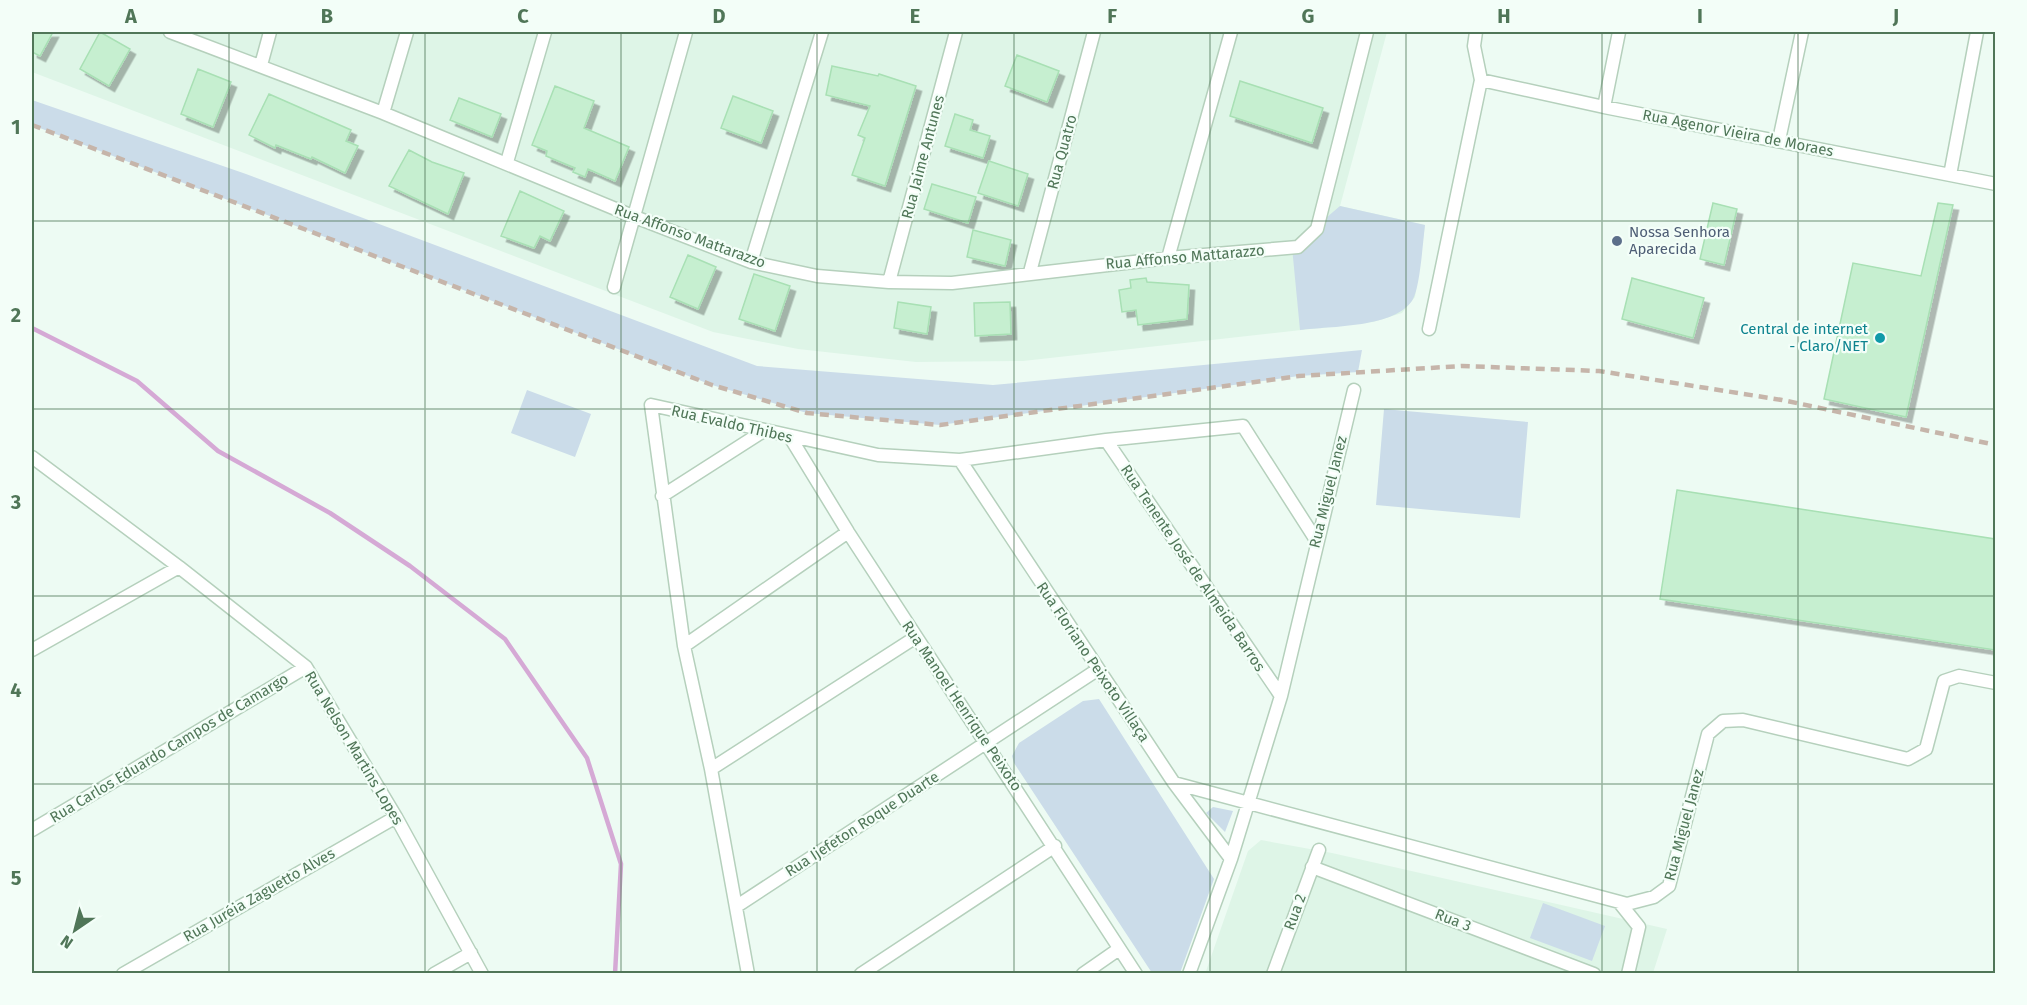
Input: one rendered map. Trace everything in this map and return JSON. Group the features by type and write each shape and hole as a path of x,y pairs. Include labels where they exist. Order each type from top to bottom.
{"street":[{"name":"Rua Affonso Mattarazzo","path":"170,32 261,65 507,162 635,217 752,262 817,276 890,282 952,283 1030,272 1298,246 1317,229 1367,32"},
{"path":"261,65 270,32"},
{"path":"383,113 407,32"},
{"path":"507,162 545,32"},
{"path":"614,287 686,32"},
{"path":"752,262 822,32"},
{"name":"Rua Jaime Antunes","path":"890,282 956,32"},
{"name":"Rua Quatro","path":"1030,272 1094,32"},
{"path":"1168,258 1231,32"},
{"path":"1429,329 1481,80 1474,46 1476,32"},
{"path":"1604,107 1619,32"},
{"path":"1779,140 1802,32"},
{"path":"1950,175 1977,32"},
{"name":"Rua Agenor Vieira de Moraes","path":"1481,80 1604,107 1995,184"},
{"name":"Rua Miguel Janez","path":"1189,974 1231,859 1281,696 1316,540 1354,390"},
{"name":"Rua Evaldo Thibes","path":"748,974 711,769 684,646 651,405 762,432 878,455 960,460 1106,440 1243,426 1316,540"},
{"path":"662,496 762,432"},
{"name":"Rua Manoel Henrique Peixoto","path":"790,437 848,532 1055,846 1136,974"},
{"name":"Rua Tenente José de Almeida Barros","path":"1106,440 1281,696"},
{"name":"Rua Nelson Martins Lopes","path":"32,457 179,567 306,667 396,817 482,974"},
{"name":"Rua Floriano Peixoto Villaça","path":"960,460 1097,670 1174,783 1231,859"},
{"path":"32,473 44,466"},
{"path":"684,646 848,532"},
{"path":"32,650 179,567"},
{"path":"711,769 916,637"},
{"name":"Rua Carlos Eduardo Campos de Camargo","path":"32,830 306,667"},
{"name":"Rua Ijefeton Roque Duarte","path":"737,906 1097,670"},
{"name":"Rua Miguel Janez","path":"1174,783 1627,904 1654,897 1669,886 1708,734 1723,721 1743,720 1908,759 1926,749 1944,681 1959,676 1995,683"},
{"name":"Rua Juréia Zaguetto Alves","path":"123,974 396,817"},
{"path":"861,974 1055,846"},
{"name":"Rua 2","path":"1276,973 1319,850"},
{"name":"Rua 3","path":"1312,867 1594,974"},
{"path":"1619,902 1639,927 1628,974"},
{"path":"1083,974 1119,949"},
{"path":"434,974 471,953"}],"shaded area":[{"path":"32,32 1387,32 1340,206 1425,225 1415,297 1402,313 1373,322 1023,361 916,362 798,349 713,332 32,72"},
{"path":"32,100 246,174 757,366 993,385 1362,350 1358,372 1299,376 940,425 807,413 712,385 32,125"},
{"path":"1340,206 1425,225 1415,293 1405,308 1393,316 1362,324 1300,330 1292,247"},
{"path":"527,390 591,414 575,457 511,433"},
{"path":"1384,409 1528,422 1520,518 1376,505"},
{"path":"1099,699 1214,879 1180,973 1152,973 1014,763 1012,756 1019,743 1083,701"},
{"path":"1213,807 1233,811 1225,832 1206,813"},
{"path":"1261,840 1332,853 1667,929 1653,973 1205,974 1248,851"},
{"path":"1543,903 1605,926 1592,961 1530,938"}],"building":[{"path":"32,32 53,32 40,56 32,52"},
{"path":"100,32 130,49 109,86 80,69"},
{"path":"1017,55 1059,71 1047,102 1005,86"},
{"path":"832,66 878,76 879,74 916,86 885,186 852,175 865,138 858,135 870,106 826,95"},
{"path":"198,69 231,82 213,127 181,114"},
{"path":"1240,81 1323,108 1312,143 1230,116"},
{"path":"555,86 594,101 584,128 629,147 615,181 588,169 585,177 573,172 575,168 546,156 547,151 532,145"},
{"path":"269,94 351,130 346,141 358,146 345,173 312,157 311,159 276,145 275,148 249,135"},
{"path":"733,96 773,111 761,143 721,128"},
{"path":"459,98 501,114 492,137 450,120"},
{"path":"955,114 973,120 970,130 990,136 983,158 945,146"},
{"path":"409,150 432,162 464,173 448,214 389,186"},
{"path":"989,161 1028,174 1018,206 978,193"},
{"path":"932,184 976,197 968,223 924,209"},
{"path":"520,191 564,211 550,241 540,236 534,248 501,236"},
{"path":"1713,203 1737,209 1724,265 1700,259"},
{"name":"Central de internet - Claro/NET","path":"1938,203 1953,205 1906,417 1824,399 1853,263 1921,276"},
{"path":"973,230 1011,240 1005,266 967,257"},
{"path":"688,255 716,267 698,309 670,297"},
{"path":"754,274 790,286 775,331 739,319"},
{"path":"1146,278 1147,282 1189,285 1187,319 1138,325 1136,310 1122,312 1119,290 1131,288 1130,280"},
{"path":"1632,278 1704,298 1693,338 1622,319"},
{"path":"898,302 931,307 927,334 894,328"},
{"path":"1010,302 1011,334 975,336 974,303"},
{"path":"1677,490 1995,539 1995,650 1660,599"}],"waterway":[{"path":"32,328 137,381 218,451 330,513 410,566 505,639 587,758 621,864 615,974"}],"railway":[{"path":"32,125 712,385 807,413 940,425 1299,376 1462,366 1599,371 1782,400 1996,445"}],"place":[{"name":"Nossa Senhora Aparecida","path":"1617,241"},
{"name":"Central de internet - Claro/NET","path":"1880,338"}]}
